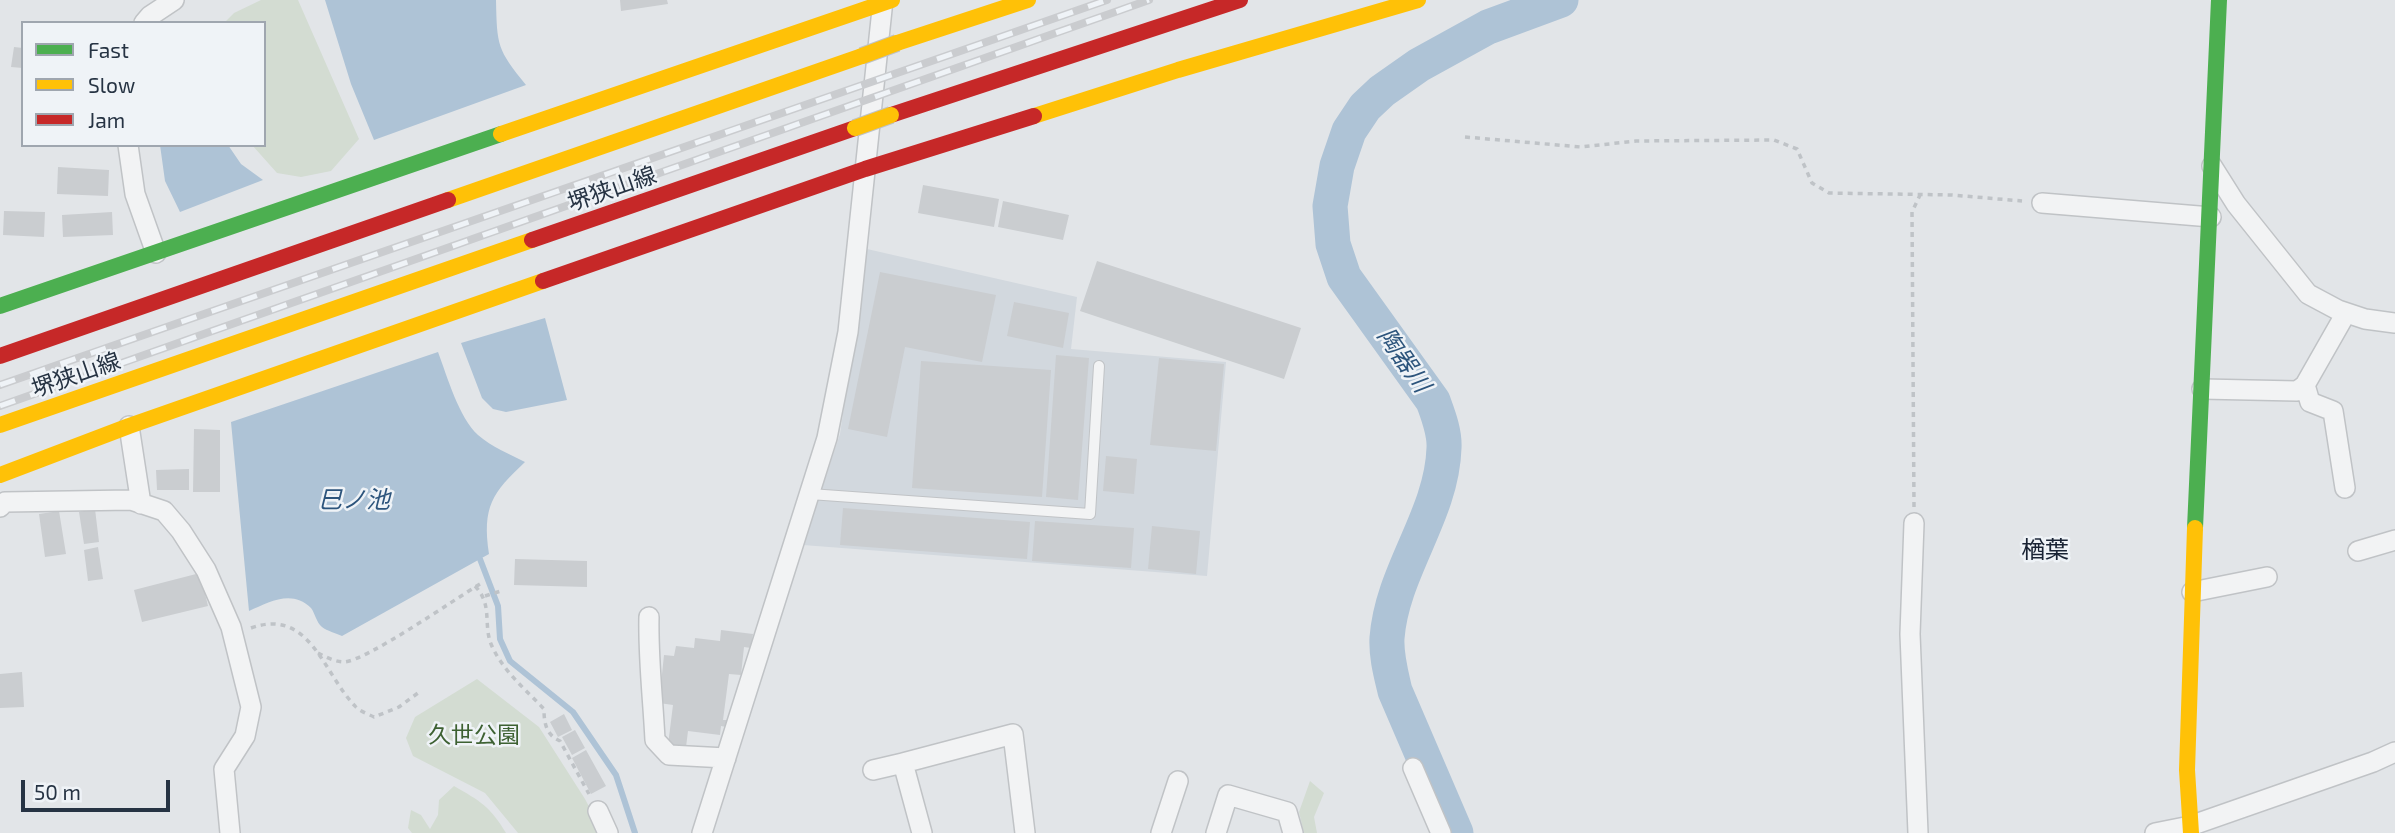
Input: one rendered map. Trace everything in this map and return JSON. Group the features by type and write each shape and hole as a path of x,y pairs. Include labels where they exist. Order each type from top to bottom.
{"main road":[{"name":"堺狭山線","path":"0,356 897,43 1028,0"},
{"name":"堺狭山線","path":"0,425 891,115 1240,0"},
{"path":"0,475 129,426 865,169 1178,70 1418,0"},
{"path":"2190,830 2187,770 2192,592 2219,0"},
{"path":"0,306 886,1"},
{"path":"13,334 142,307"},
{"path":"24,433 195,358"}],"street":[{"path":"145,21 174,0"},
{"path":"702,833 827,438 848,331 886,1"},
{"path":"128,147 135,194 156,253"},
{"path":"2213,166 2236,204 2308,294 2346,313 2395,323"},
{"path":"2042,203 2211,217"},
{"path":"2202,389 2297,391 2305,385 2346,313"},
{"path":"2305,385 2310,402 2333,411 2345,488"},
{"path":"129,426 141,504"},
{"path":"0,507 5,502 131,500 164,511 181,531 206,570 233,635 251,707 245,736 224,769 230,833"},
{"path":"1914,523 1910,635 1918,833"},
{"path":"2358,551 2395,540"},
{"path":"2192,592 2267,577"},
{"path":"649,617 648,647 655,740 669,755 726,758"},
{"path":"873,770 1013,734 1025,833"},
{"path":"2155,833 2190,830 2395,752"},
{"path":"903,763 922,833"},
{"path":"1413,768 1441,833"},
{"path":"1161,833 1178,781"},
{"path":"1216,833 1228,795 1287,812 1293,833"},
{"path":"598,811 608,833"}],"lane":[{"path":"810,494 1090,514 1099,366"}],"path":[{"path":"1465,137 1581,147 1636,141 1774,140 1797,149 1812,183 1829,193 1952,195 2042,203"},
{"path":"1914,523 1912,212 1920,195"},
{"path":"317,652 331,660 345,662 367,654 477,585 485,596 490,642 505,668 544,709 544,724 552,737 559,741 598,811"},
{"path":"485,596 503,590"},
{"path":"233,635 259,625 277,623 299,631 356,707 374,717 399,707 418,693"}],"shaded area":[{"path":"867,249 1077,297 1071,349 1226,362 1207,576 803,545 840,434"}],"green space":[{"path":"261,0 298,0 359,139 331,171 301,177 277,173 254,147 266,147 266,21 226,21 234,13"},
{"name":"久世公園","path":"477,679 539,727 585,799 603,833 518,833 485,793 413,756 406,738 415,717"},
{"path":"1310,781 1324,793 1314,817 1317,833 1304,833 1299,812"},
{"path":"454,786 484,805 506,833 412,833 408,828 411,810 421,815 430,829 438,815 439,800"}],"water":[{"path":"325,0 496,0 500,46 526,85 374,140 351,84"},
{"path":"160,147 229,147 241,164 263,180 180,212 165,181"},
{"path":"545,318 567,400 506,412 493,409 482,398 461,343"},
{"name":"巳ノ池","path":"438,352 454,396 471,428 489,443 525,462 504,483 492,502 487,524 489,554 342,636 322,627 311,608 296,599 280,599 249,611 231,422"}],"building":[{"path":"620,0 667,0 668,4 621,11"},
{"path":"14,47 21,48 21,68 11,67"},
{"path":"58,167 109,170 108,196 57,194"},
{"path":"923,185 999,199 994,227 918,213"},
{"path":"1003,201 1069,215 1063,240 998,227"},
{"path":"4,211 45,212 44,237 3,235"},
{"path":"112,212 113,235 63,237 62,215"},
{"path":"1097,261 1301,328 1284,379 1080,311"},
{"path":"880,272 996,295 982,362 905,347 887,437 848,429"},
{"path":"1014,302 1069,313 1063,348 1007,336"},
{"path":"1056,355 1089,358 1078,500 1046,497"},
{"path":"1159,358 1224,364 1216,451 1150,445"},
{"path":"921,361 1051,370 1042,497 912,488"},
{"path":"194,429 220,430 220,492 193,492"},
{"path":"1106,456 1137,459 1134,494 1103,491"},
{"path":"189,469 189,490 157,490 156,470"},
{"path":"843,508 1030,522 1027,559 840,545"},
{"path":"95,509 99,542 84,544 79,512"},
{"path":"59,511 66,554 45,557 39,514"},
{"path":"1035,521 1134,528 1131,568 1032,561"},
{"path":"1152,526 1200,531 1196,574 1148,569"},
{"path":"98,547 103,579 88,581 84,550"},
{"path":"515,559 587,561 587,587 514,585"},
{"path":"200,573 208,606 142,622 134,590"},
{"path":"721,630 753,634 751,648 744,647 741,675 729,674 723,720 727,720 726,727 721,726 720,735 688,731 686,747 668,745 673,705 659,703 664,655 674,656 676,646 694,648 695,638 720,641"},
{"path":"22,672 24,707 0,708 0,674"},
{"path":"564,714 572,730 558,737 550,722"},
{"path":"575,730 585,748 572,755 562,737"},
{"path":"586,750 606,786 591,794 572,758"}],"waterway":[{"name":"陶器川","path":"1456,833 1395,691 1387,645 1391,613 1398,589 1435,497 1444,448 1442,430 1433,401 1344,277 1333,244 1330,206 1337,166 1349,131 1365,107 1382,91 1419,65 1488,27 1561,0"},
{"path":"480,559 498,606 500,639 510,661 573,712 616,775 635,833"}],"railway":[{"path":"0,385 1107,0"},
{"path":"0,406 1149,0"}],"traffic: fast":[{"path":"2195,528 2219,0"},
{"path":"0,306 501,134"}],"traffic: slow":[{"path":"501,134 892,0"},
{"path":"897,43 1028,0"},
{"path":"1034,116 1178,70 1418,0"},
{"path":"862,56 897,43"},
{"path":"448,200 862,56"},
{"path":"855,128 891,115"},
{"path":"0,425 532,240"},
{"path":"0,475 129,426 543,281"},
{"path":"2191,833 2187,770 2195,528"}],"traffic: jam":[{"path":"891,115 1240,0"},
{"path":"543,281 865,169 1034,116"},
{"path":"532,240 855,128"},
{"path":"0,356 448,200"}],"district":[{"name":"楢葉","path":"2045,550"}]}
